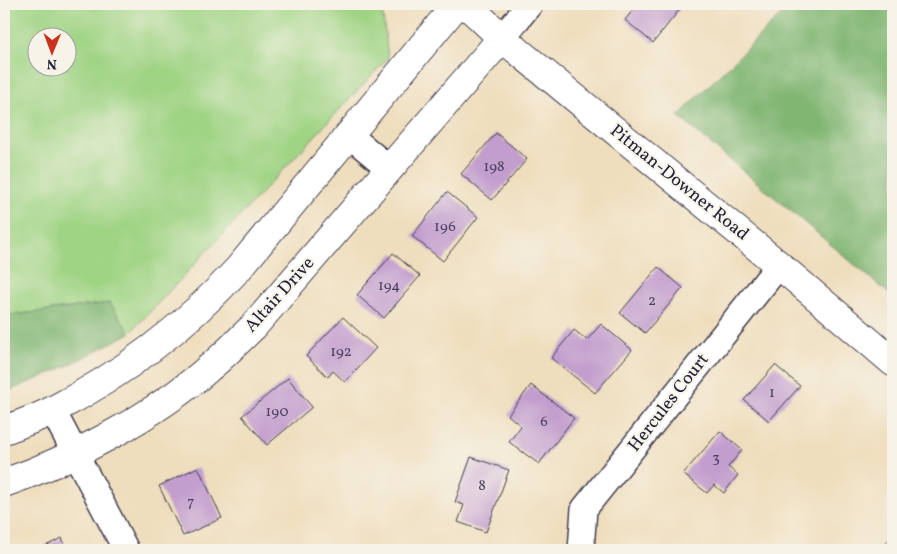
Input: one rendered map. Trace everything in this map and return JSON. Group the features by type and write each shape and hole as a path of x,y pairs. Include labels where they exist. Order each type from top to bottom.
{"street":[{"path":"4,430 53,411 174,332 212,298 240,268 457,4"},
{"name":"Pitman-Downer Road","path":"466,4 502,38 779,265 893,362"},
{"path":"502,38 530,4"},
{"name":"Altair Drive","path":"4,483 75,454 130,423 208,369 254,326 502,38"},
{"path":"349,135 390,169"},
{"name":"Hercules Court","path":"581,550 584,509 779,265"},
{"path":"53,411 126,550"}],"green space":[{"path":"4,4 378,4 382,8 388,58 130,333 110,303 4,316"},
{"path":"792,4 893,4 893,297 678,116"},
{"path":"110,303 130,333 65,367 4,393 4,316"}],"building":[{"path":"638,4 673,4 680,9 653,43 625,20"},
{"path":"496,133 527,159 492,200 461,174"},
{"path":"447,192 478,217 443,261 412,236"},
{"path":"393,253 420,276 384,318 357,295"},
{"path":"658,267 683,288 645,333 620,313"},
{"path":"343,317 376,348 345,382 333,371 328,377 306,356"},
{"path":"601,324 632,350 595,393 551,358 574,330 587,340"},
{"path":"775,365 800,386 769,421 744,400"},
{"path":"288,378 312,407 267,445 242,416"},
{"path":"531,385 574,418 539,464 509,442 521,426 508,415"},
{"path":"720,431 742,450 728,467 738,475 724,493 714,485 707,493 683,474"},
{"path":"471,457 509,470 486,532 458,522 464,505 455,502"},
{"path":"198,467 222,518 183,536 159,486"},
{"path":"893,534 893,549 886,543"},
{"path":"62,538 67,550 37,550"}]}
